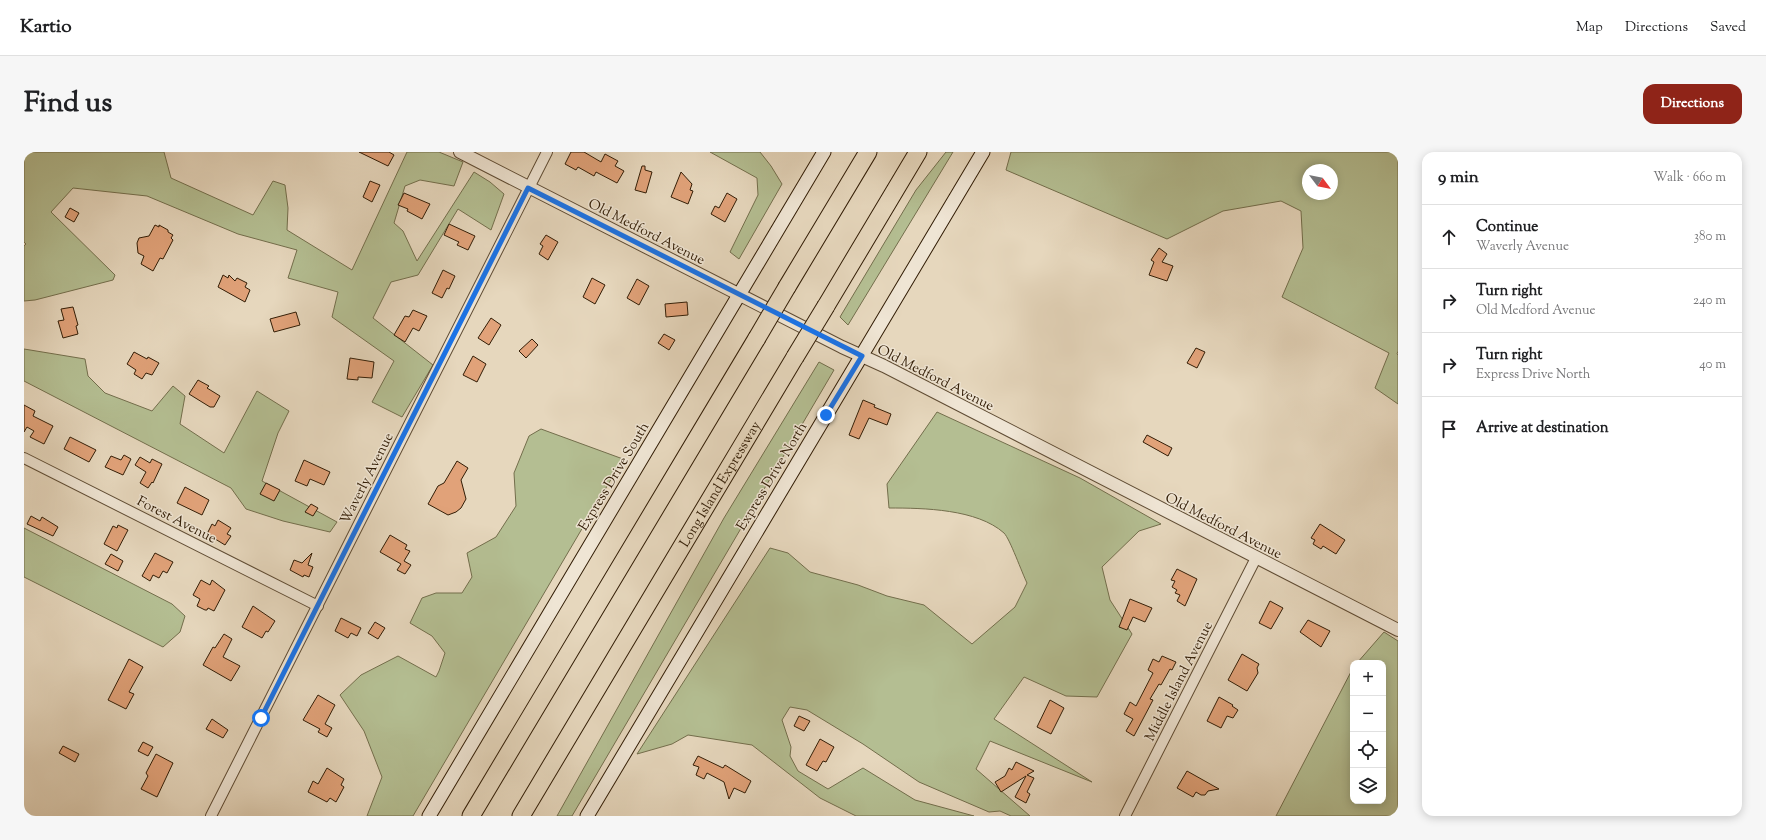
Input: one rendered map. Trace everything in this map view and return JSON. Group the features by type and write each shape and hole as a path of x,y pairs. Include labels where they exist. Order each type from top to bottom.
{"highway":[{"path":"471,816 868,152"},
{"name":"Long Island Expressway","path":"521,816 918,152"}],"main road":[{"name":"Express Drive South","path":"429,816 824,152"},
{"name":"Express Drive North","path":"587,816 983,152"}],"street":[{"name":"Old Medford Avenue","path":"460,152 528,188 884,366 1398,630"},
{"name":"Waverly Avenue","path":"211,816 547,152"},
{"name":"Forest Avenue","path":"24,458 318,606"},
{"name":"Middle Island Avenue","path":"1125,816 1256,558"}],"green space":[{"path":"24,152 164,152 171,178 253,215 273,181 285,185 288,208 287,230 352,270 407,152 439,152 463,162 454,186 420,180 405,186 394,223 403,231 417,261 474,172 490,182 504,194 491,230 458,209 418,275 391,282 373,318 433,365 402,417 372,402 394,361 332,317 338,292 288,278 297,250 238,234 147,196 73,188 51,212 115,275 113,280 35,300 24,301 24,246 26,244 24,242"},
{"path":"710,152 760,152 782,184 739,259 730,252 758,195 757,178"},
{"path":"946,152 953,152 848,325 840,317 916,190"},
{"path":"1011,152 1398,152 1398,404 1375,388 1389,353 1282,297 1303,248 1301,211 1281,201 1223,211 1167,239 1006,170"},
{"path":"24,349 85,359 88,376 105,393 152,411 173,386 185,396 180,424 224,453 257,391 289,411 278,433 262,481 337,522 330,532 283,521 246,509 231,488 24,381"},
{"path":"819,362 834,370 572,816 557,816 724,518"},
{"path":"937,412 1080,478 1161,524 1139,531 1102,567 1110,600 1132,634 1097,697 1066,696 1024,677 994,719 1092,782 990,741 976,769 1030,816 1011,816 1000,811 989,812 919,782 863,744 807,710 790,707 782,720 791,747 790,756 798,771 828,789 863,768 915,800 974,816 856,816 820,798 752,745 688,735 672,744 637,754 770,548 788,553 810,572 858,585 887,596 924,605 972,644 1015,607 1027,583 1013,549 1004,533 993,525 980,519 965,515 934,510 889,508 887,484"},
{"path":"541,429 623,459 413,816 367,816 382,777 364,731 340,695 361,675 398,656 436,677 445,653 432,636 410,623 422,598 436,593 462,593 472,577 467,553 496,537 516,506 514,473 529,436"},
{"path":"24,528 172,604 185,616 180,632 163,647 24,577"},
{"path":"1384,632 1398,641 1398,816 1276,816 1350,674 1350,804 1386,804 1386,660 1360,660"}],"building":[{"path":"359,152 389,152 394,155 388,166"},
{"path":"571,152 584,152 601,162 605,154 618,161 615,166 624,171 617,183 596,172 594,176 578,167 576,170 565,164"},
{"path":"642,166 645,166 645,170 652,172 646,193 635,190"},
{"path":"681,172 692,184 690,190 693,191 688,204 671,197"},
{"path":"370,181 380,185 372,202 363,197"},
{"path":"404,193 430,204 422,219 407,211 408,209 398,205"},
{"path":"727,193 737,199 725,222 711,214 715,206 719,208"},
{"path":"70,208 79,213 74,222 65,217"},
{"path":"449,224 475,236 468,250 457,245 459,242 444,235"},
{"path":"155,225 159,227 159,225 168,230 168,232 173,235 171,238 173,240 163,259 160,258 153,271 141,264 144,256 138,253 137,243 139,238 149,236"},
{"path":"546,235 558,242 548,260 539,254 543,246 540,244"},
{"path":"1159,248 1167,254 1162,262 1173,266 1167,281 1149,275 1154,262 1151,260"},
{"path":"443,270 455,276 449,289 447,288 442,298 432,293"},
{"path":"223,275 228,278 229,275 235,281 237,278 247,283 245,287 250,290 245,302 218,287"},
{"path":"592,278 605,285 595,304 583,297"},
{"path":"637,279 649,286 639,305 627,298"},
{"path":"687,302 688,315 666,317 665,304"},
{"path":"73,307 78,325 76,326 78,334 63,338 58,321 64,320 61,309"},
{"path":"413,310 427,316 419,331 413,328 405,342 394,335 405,316 409,317"},
{"path":"296,312 300,325 274,332 270,319"},
{"path":"491,318 501,325 489,345 478,338"},
{"path":"664,334 675,340 669,350 658,343"},
{"path":"532,339 538,345 526,358 519,351"},
{"path":"1196,348 1205,352 1197,368 1187,363"},
{"path":"134,352 159,363 152,375 146,373 142,379 134,374 136,370 127,364"},
{"path":"473,356 486,364 477,382 463,375"},
{"path":"350,358 374,362 372,378 358,377 358,380 347,379"},
{"path":"198,380 209,386 207,388 220,396 214,407 210,407 189,394"},
{"path":"863,400 875,405 874,407 891,414 887,425 869,418 859,439 849,435"},
{"path":"24,405 35,411 33,416 53,426 44,444 30,437 34,431 27,427 24,432"},
{"path":"1147,435 1172,448 1168,456 1143,442"},
{"path":"70,437 96,450 89,462 64,449"},
{"path":"124,455 131,459 123,475 105,467 111,456 121,460"},
{"path":"140,457 150,463 152,459 162,464 153,483 152,482 148,488 140,483 146,472 135,465"},
{"path":"304,460 330,472 324,485 310,479 307,486 295,481"},
{"path":"457,461 468,468 461,480 466,499 461,508 448,515 428,504 438,486 444,483"},
{"path":"266,483 280,490 274,501 260,494"},
{"path":"185,487 209,500 202,515 177,503"},
{"path":"311,504 318,508 313,516 305,512"},
{"path":"31,516 40,521 42,517 58,527 53,536 27,524"},
{"path":"218,520 231,528 227,534 231,536 225,545 207,534 212,524 215,526"},
{"path":"1320,524 1345,540 1336,554 1323,546 1321,549 1313,544 1315,540 1311,538"},
{"path":"118,525 128,530 117,551 104,544 113,526 117,528"},
{"path":"390,535 407,545 405,549 410,551 404,561 411,565 405,574 397,570 401,564 380,552"},
{"path":"155,553 173,562 167,573 163,571 159,578 153,575 150,581 142,576"},
{"path":"312,553 308,565 313,567 309,577 304,575 303,577 290,570 294,560 302,563"},
{"path":"111,554 123,561 118,571 105,564"},
{"path":"1177,569 1197,579 1185,606 1177,601 1180,595 1175,593 1177,590 1172,587 1175,581 1171,580"},
{"path":"201,580 210,585 212,580 225,590 214,611 208,608 205,610 197,606 200,599 193,595"},
{"path":"1130,599 1152,608 1145,622 1133,617 1127,630 1119,627"},
{"path":"1270,601 1283,608 1271,629 1259,623"},
{"path":"253,606 275,621 262,638 242,627"},
{"path":"341,618 361,628 357,636 351,633 348,638 335,631"},
{"path":"1308,620 1330,631 1321,647 1300,632"},
{"path":"375,622 385,628 378,639 368,633"},
{"path":"224,634 232,639 223,657 240,666 231,681 203,665 213,647 215,648"},
{"path":"1242,654 1259,664 1257,668 1258,673 1247,691 1228,680"},
{"path":"1162,656 1176,662 1172,670 1170,669 1161,685 1159,684 1150,699 1153,700 1134,736 1126,731 1133,719 1124,714 1130,702 1136,706 1153,673 1148,670 1153,659 1159,662"},
{"path":"129,659 143,667 129,692 134,694 126,709 108,700"},
{"path":"318,695 335,705 325,724 332,728 327,737 318,732 320,729 303,720"},
{"path":"1219,697 1233,705 1232,706 1238,710 1233,718 1227,716 1221,728 1207,721"},
{"path":"1050,700 1064,708 1051,734 1037,727"},
{"path":"799,716 810,721 804,731 794,726"},
{"path":"212,719 228,730 223,738 206,729"},
{"path":"820,739 834,747 826,762 823,761 817,771 806,765"},
{"path":"143,742 153,747 148,756 138,751"},
{"path":"63,746 79,754 75,762 59,753"},
{"path":"156,754 173,763 157,797 141,789 148,776 146,773"},
{"path":"698,756 723,768 725,765 751,781 745,793 734,788 729,799 724,782 707,773 704,779 696,775 699,767 693,765"},
{"path":"1016,762 1034,771 1027,775 1034,778 1027,792 1030,794 1026,803 1015,797 1026,776 1001,792 995,782 1005,776 1009,768 1012,770"},
{"path":"327,768 344,779 341,785 344,787 336,802 330,798 327,802 308,792 313,781 318,784"},
{"path":"1187,771 1219,789 1208,791 1205,795 1201,795 1196,792 1193,797 1177,788"}],"route":[{"path":"261,718 528,188 862,356 826,415"}]}
